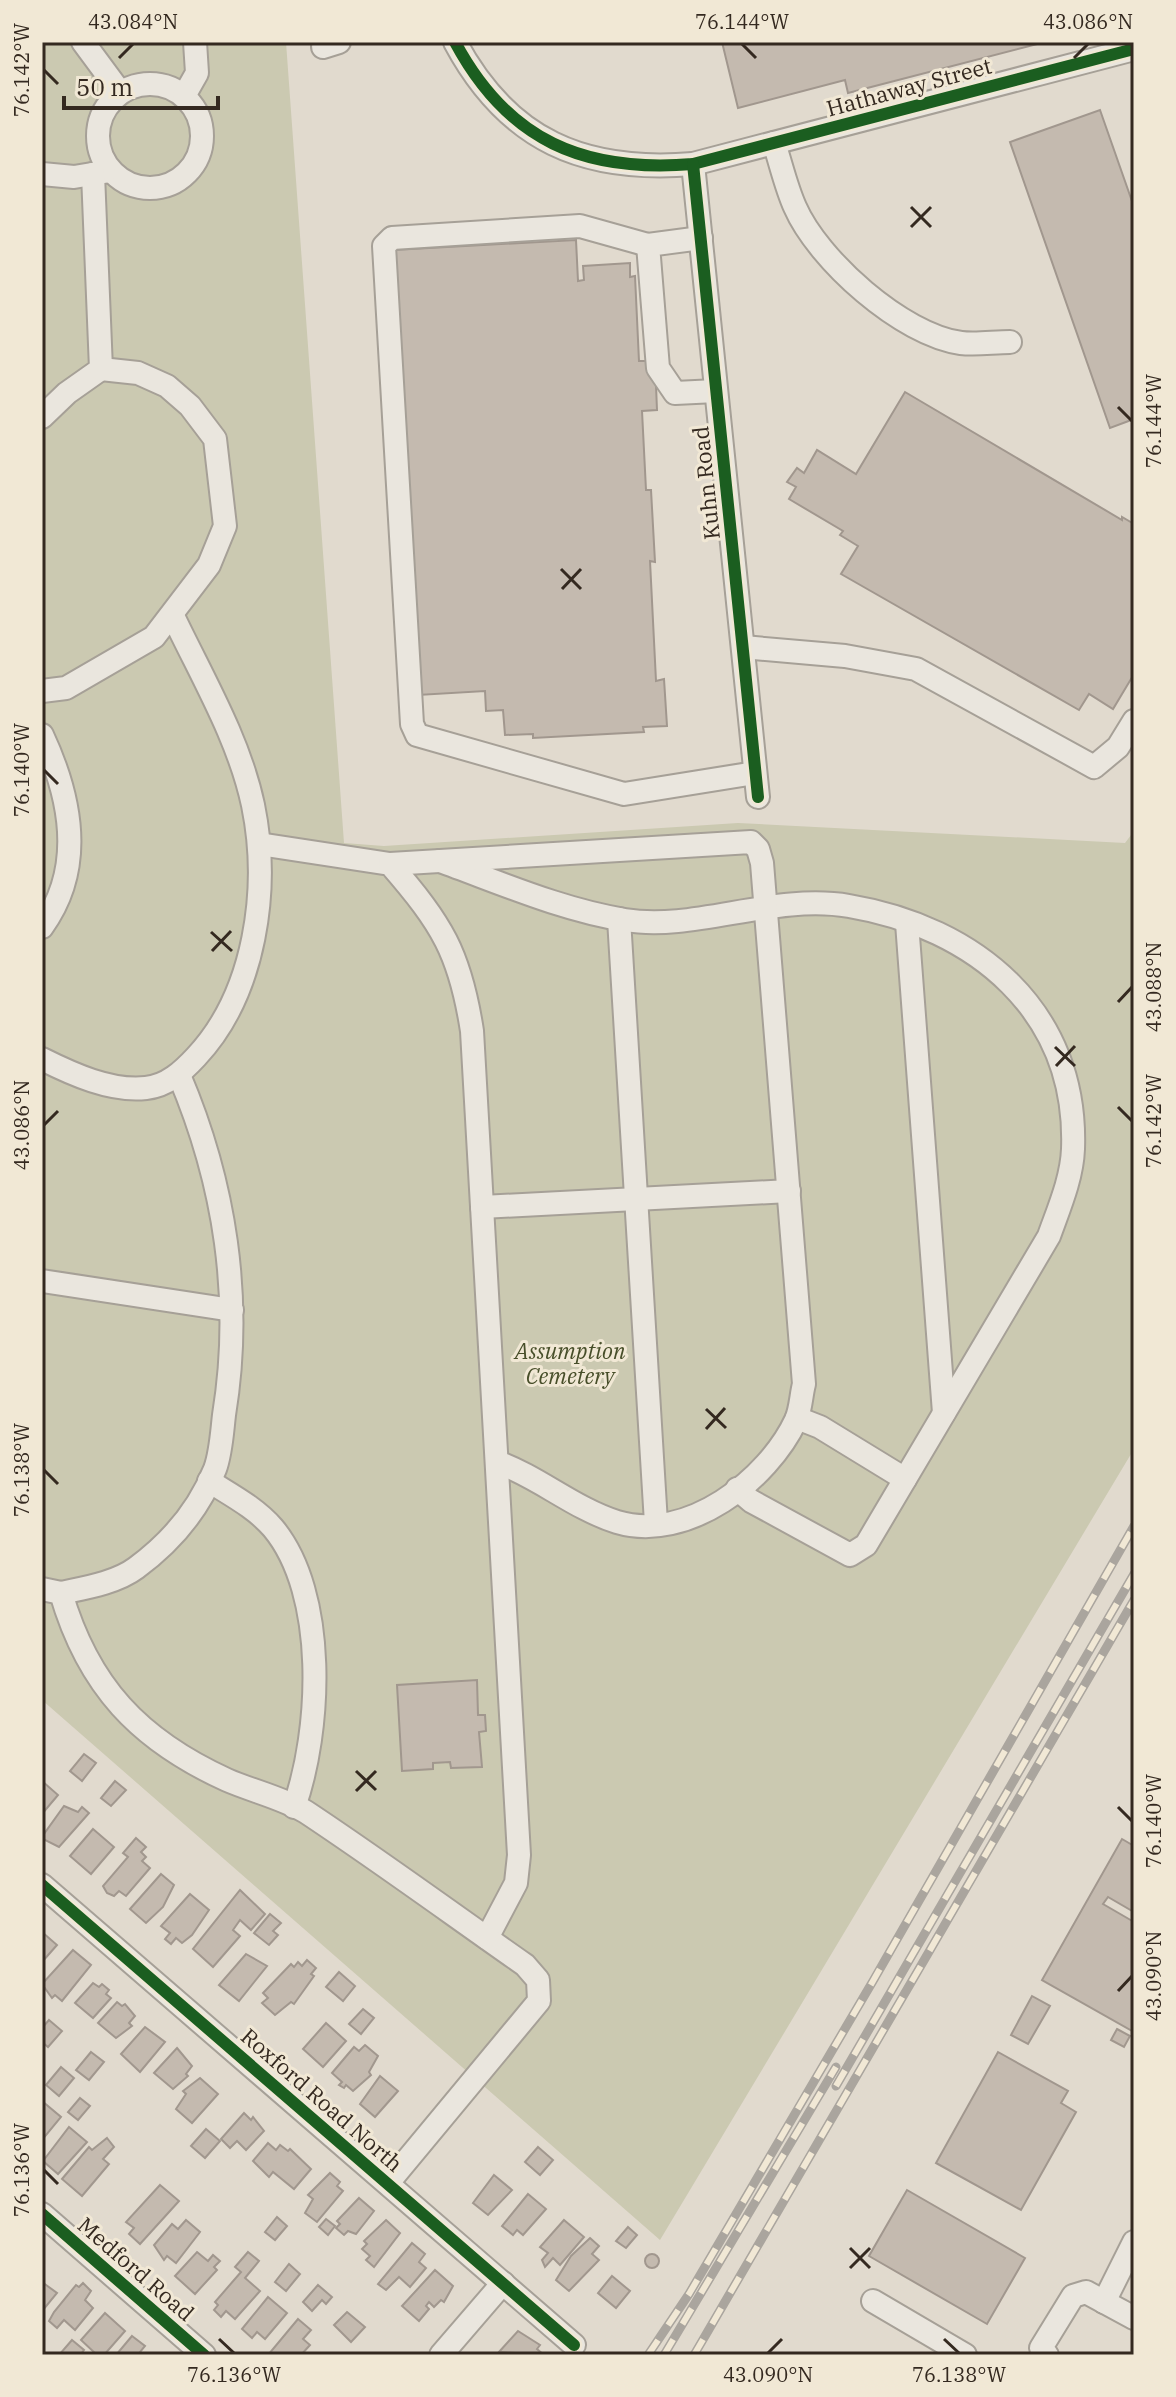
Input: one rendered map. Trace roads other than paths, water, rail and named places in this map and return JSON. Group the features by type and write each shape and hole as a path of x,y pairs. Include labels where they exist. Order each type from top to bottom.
{"street":[{"path":"83,42 120,92"},
{"path":"184,96 197,73 195,42"},
{"name":"Hathaway Street","path":"462,44 474,76 511,118 561,150 604,163 647,168 693,164 1134,49"},
{"path":"42,174 74,177 101,172 152,189 181,178 192,167 203,138 195,108 184,96 153,83 136,85 120,92 107,105 99,120 97,138 101,172 101,369"},
{"path":"774,143 795,207 831,260 856,286 912,324 959,343 1010,342"},
{"name":"Kuhn Road","path":"693,164 758,797"},
{"path":"701,238 648,245 580,226 392,238 384,246 412,724 417,735 624,794 755,773"},
{"path":"648,245 658,368 675,393 716,391"},
{"path":"42,417 67,393 101,369 138,373 167,386 190,406 215,439 225,526 209,565 154,637 66,688 42,691"},
{"path":"42,1059 74,1075 120,1085 146,1088 179,1075 208,1044 227,1012 252,948 258,897 259,844 245,766 173,616"},
{"path":"743,647 845,656 916,669 1094,767 1118,747 1134,721"},
{"path":"42,735 61,777 70,851 66,880 55,909 42,927"},
{"path":"259,844 390,864 751,842 758,849 766,905 804,1384 797,1418 771,1459 737,1489 690,1517 656,1523 622,1523 591,1513 523,1473 497,1462"},
{"path":"440,861 557,903 619,919 683,920 766,905 848,906 952,938 992,964 1020,992 1043,1022 1071,1102 1073,1150 1063,1197 1049,1236 866,1545 850,1555 751,1501 737,1489"},
{"path":"390,864 453,948 464,981 472,1031 519,1855 516,1883 487,1938"},
{"path":"619,919 656,1523"},
{"path":"907,923 944,1413"},
{"path":"179,1075 203,1132 231,1269 233,1360 216,1467 182,1527 134,1570 89,1587 52,1591 102,1687 141,1727 184,1760 294,1807 487,1938 525,1965 538,1980 539,2001 388,2183"},
{"path":"482,1207 789,1191"},
{"path":"42,1281 232,1310"},
{"path":"797,1418 820,1427 905,1479"},
{"path":"209,1481 250,1507 274,1529 291,1561 308,1609 315,1658 313,1723 306,1774 294,1807"},
{"name":"Roxford Road North","path":"42,1885 574,2345"},
{"name":"Medford Road","path":"42,2214 204,2355"},
{"path":"1104,2302 1134,2242"},
{"path":"441,2355 503,2283"},
{"path":"1047,2355 1041,2348 1073,2296 1086,2292 1134,2318"},
{"path":"873,2301 965,2355"}],"railway":[{"path":"648,2355 689,2294 873,1981 1134,1526"},
{"path":"836,2086 1134,1574"},
{"path":"694,2355 1134,1600"},
{"path":"664,2355 836,2067"}],"park label":[{"name":"Assumption Cemetery","path":"570,1364"}]}
